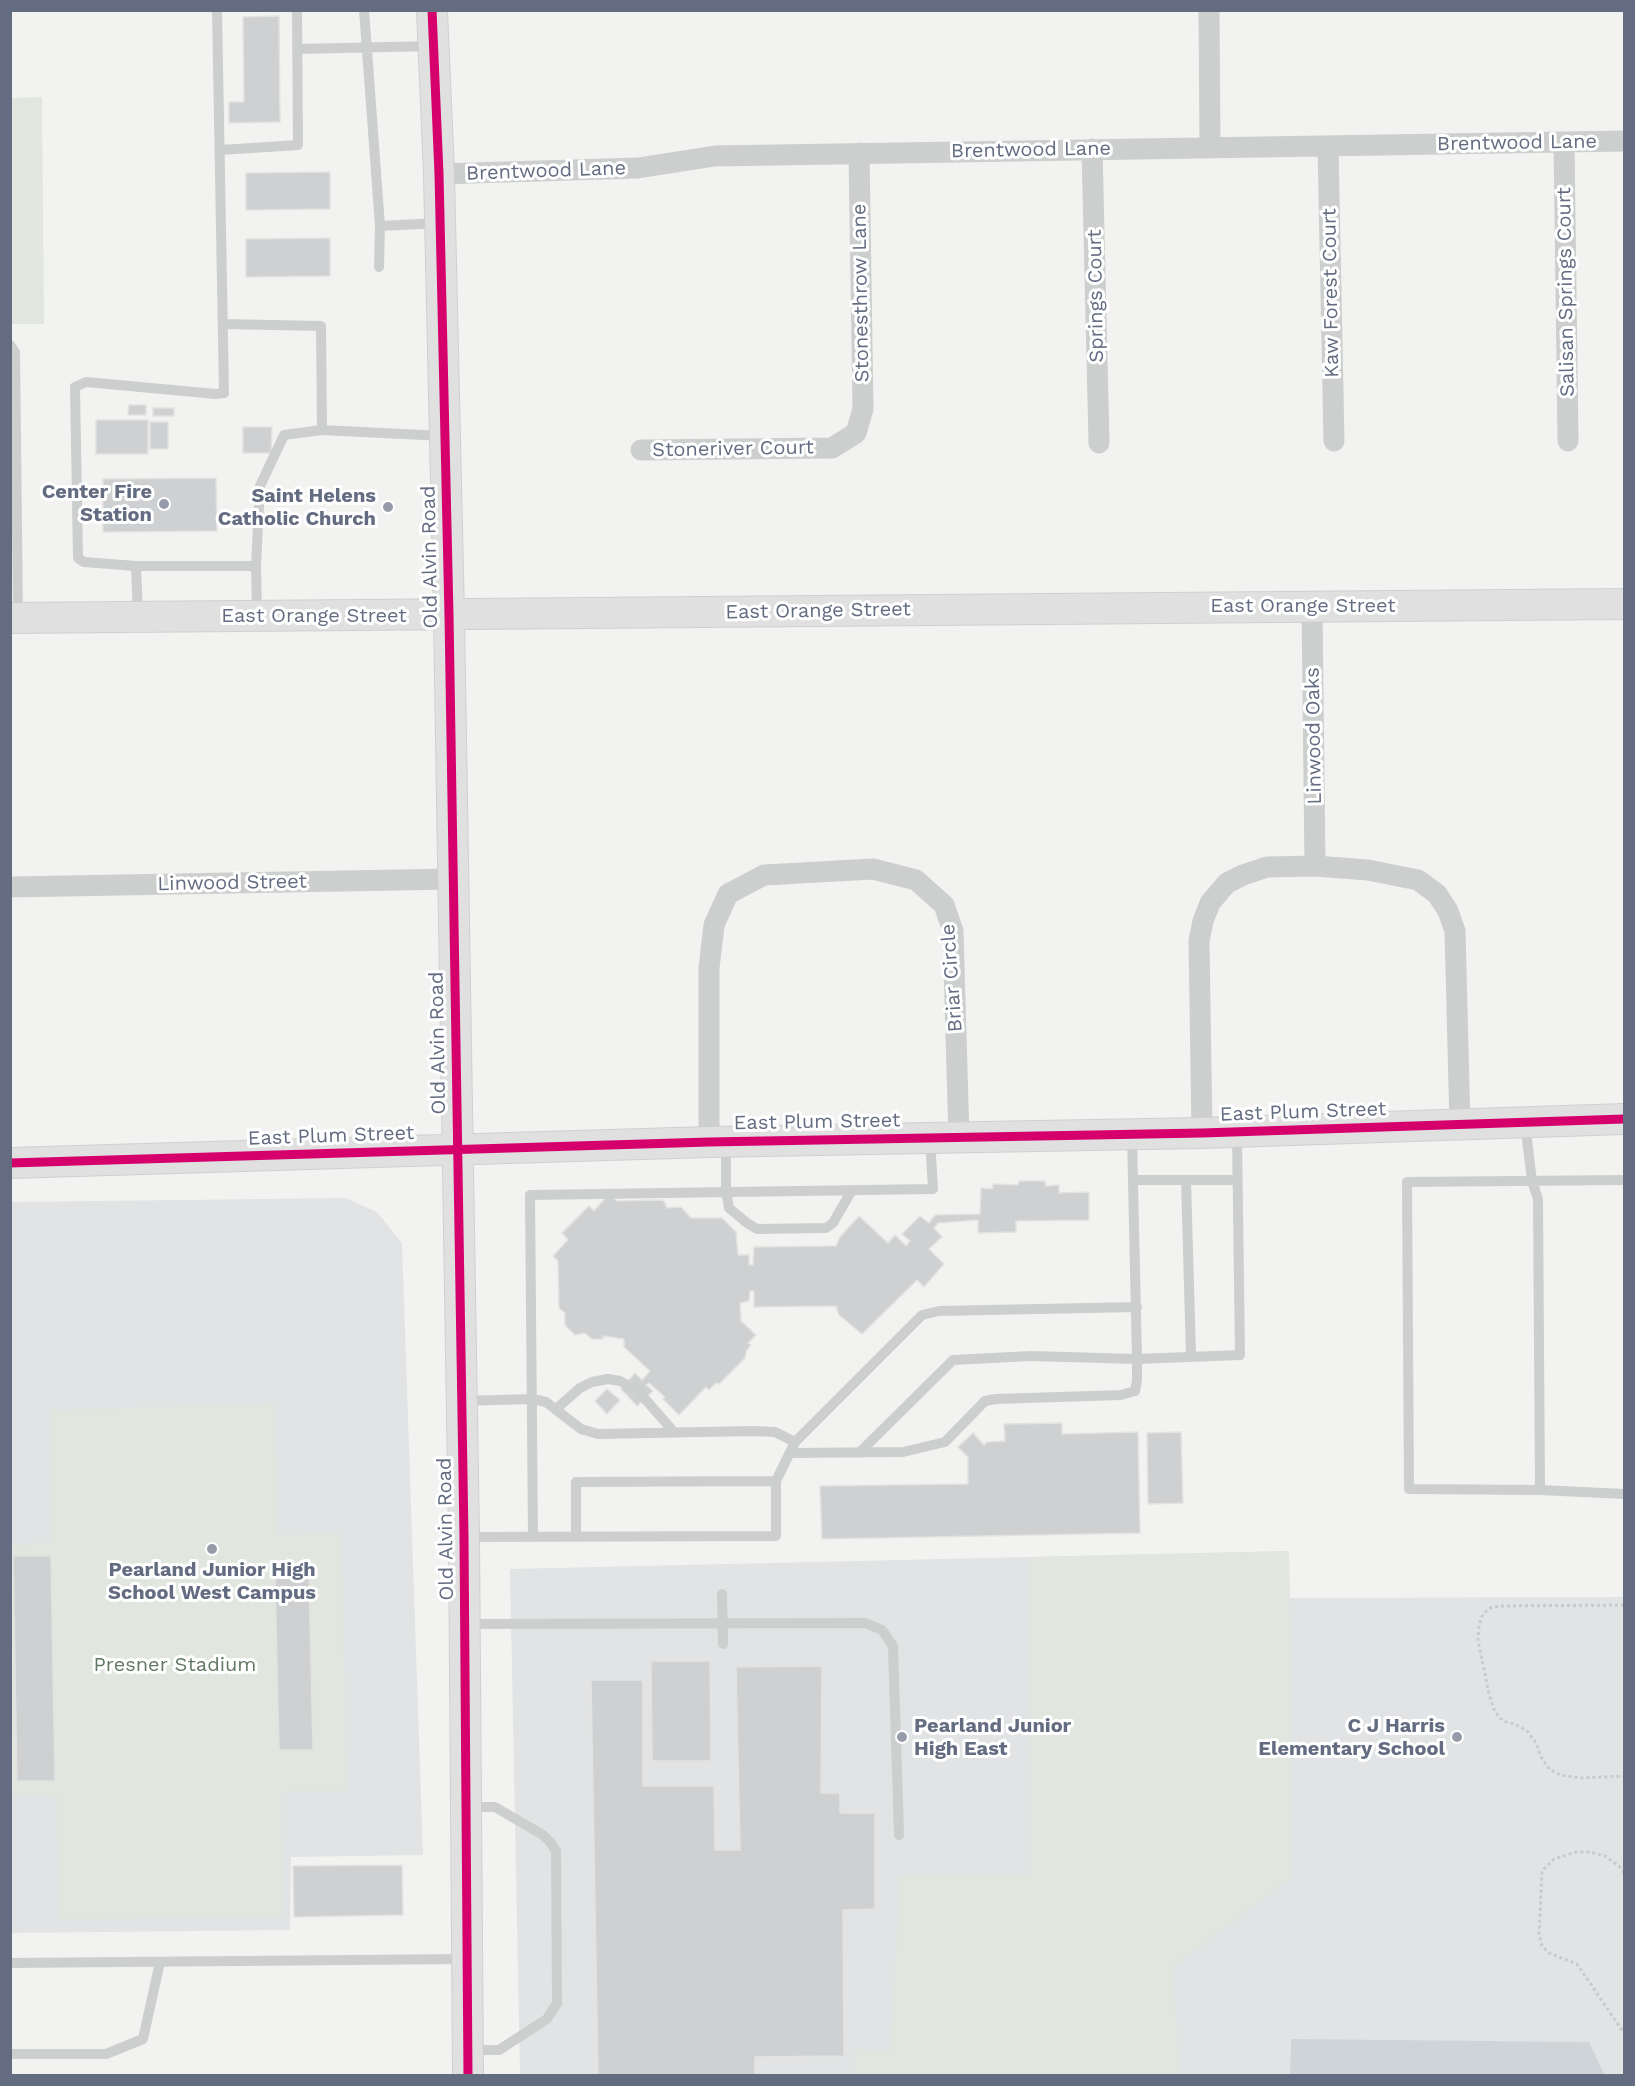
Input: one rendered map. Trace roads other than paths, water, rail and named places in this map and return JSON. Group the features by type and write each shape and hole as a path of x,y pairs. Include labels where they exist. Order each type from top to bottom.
{"street":[{"name":"Old Alvin Road","path":"432,10 439,174 449,615 464,1537 468,2063"},
{"path":"1209,10 1210,147"},
{"name":"Brentwood Lane","path":"439,174 638,168 715,156 1624,141"},
{"name":"Salisan Springs Court","path":"1564,142 1568,441"},
{"name":"Kaw Forest Court","path":"1328,146 1334,441"},
{"name":"Springs Court","path":"1092,149 1100,443"},
{"name":"Stonesthrow Lane","path":"856,433 863,409 859,153"},
{"name":"Stoneriver Court","path":"641,450 832,448 856,433"},
{"name":"East Orange Street","path":"14,618 1624,604"},
{"name":"Linwood Oaks","path":"1312,606 1315,866"},
{"path":"1202,1133 1199,941 1203,921 1210,903 1227,883 1267,867 1315,866 1368,870 1418,880 1437,894 1449,911 1455,931 1460,1125"},
{"name":"Briar Circle","path":"717,1142 709,968 714,925 728,894 764,875 873,869 916,880 944,905 953,931 945,1138"},
{"name":"Linwood Street","path":"10,887 453,879"},
{"name":"East Plum Street","path":"10,1162 717,1142 1202,1133 1624,1119"}],"lane":[{"path":"217,10 224,393 86,382 75,387 78,558 84,562 136,566 256,566"},
{"path":"220,150 298,145 297,10"},
{"path":"364,10 380,226 379,267"},
{"path":"297,49 433,46"},
{"path":"380,226 440,222"},
{"path":"223,324 321,326 322,430"},
{"path":"10,345 15,352 14,618"},
{"path":"257,617 256,566 260,486 284,435 322,430 445,436"},
{"path":"136,566 138,618"},
{"path":"1525,1123 1532,1181 1538,1199 1540,1490"},
{"path":"860,1452 953,1360 1031,1356 1137,1359 1240,1355 1236,1132"},
{"path":"462,1401 532,1400 546,1402 581,1429 598,1434 775,1432 793,1447 860,1452 903,1452 945,1443 986,1401 996,1398 1121,1395 1135,1391 1137,1307 1132,1134"},
{"path":"533,1537 530,1195 933,1189 945,1138"},
{"path":"717,1142 729,1208 757,1229 825,1228 833,1223 852,1190"},
{"path":"1134,1180 1237,1180"},
{"path":"1186,1180 1191,1356"},
{"path":"1624,1180 1407,1182 1409,1489 1540,1490 1624,1494"},
{"path":"464,1537 776,1536 776,1481 793,1447 922,1315 939,1311 1137,1307"},
{"path":"556,1409 580,1388 592,1382 608,1379 620,1381 638,1391 674,1432"},
{"path":"576,1537 576,1482 776,1481"},
{"path":"722,1594 723,1644"},
{"path":"465,1624 865,1623 882,1630 893,1646 899,1835"},
{"path":"466,1807 495,1807 543,1835 556,1851 557,2003 547,2019 499,2050 468,2063"},
{"path":"10,1963 467,1959"},
{"path":"10,2054 106,2054 143,2039 159,1962"}],"place":[{"name":"Center Fire Station","path":"164,504"},
{"name":"Saint Helens Catholic Church","path":"388,507"},
{"name":"Pearland Junior High School West Campus","path":"212,1549"},
{"name":"Pearland Junior High East","path":"902,1737"},
{"name":"C J Harris Elementary School","path":"1457,1737"}],"park label":[{"name":"Presner Stadium","path":"175,1665"}]}
